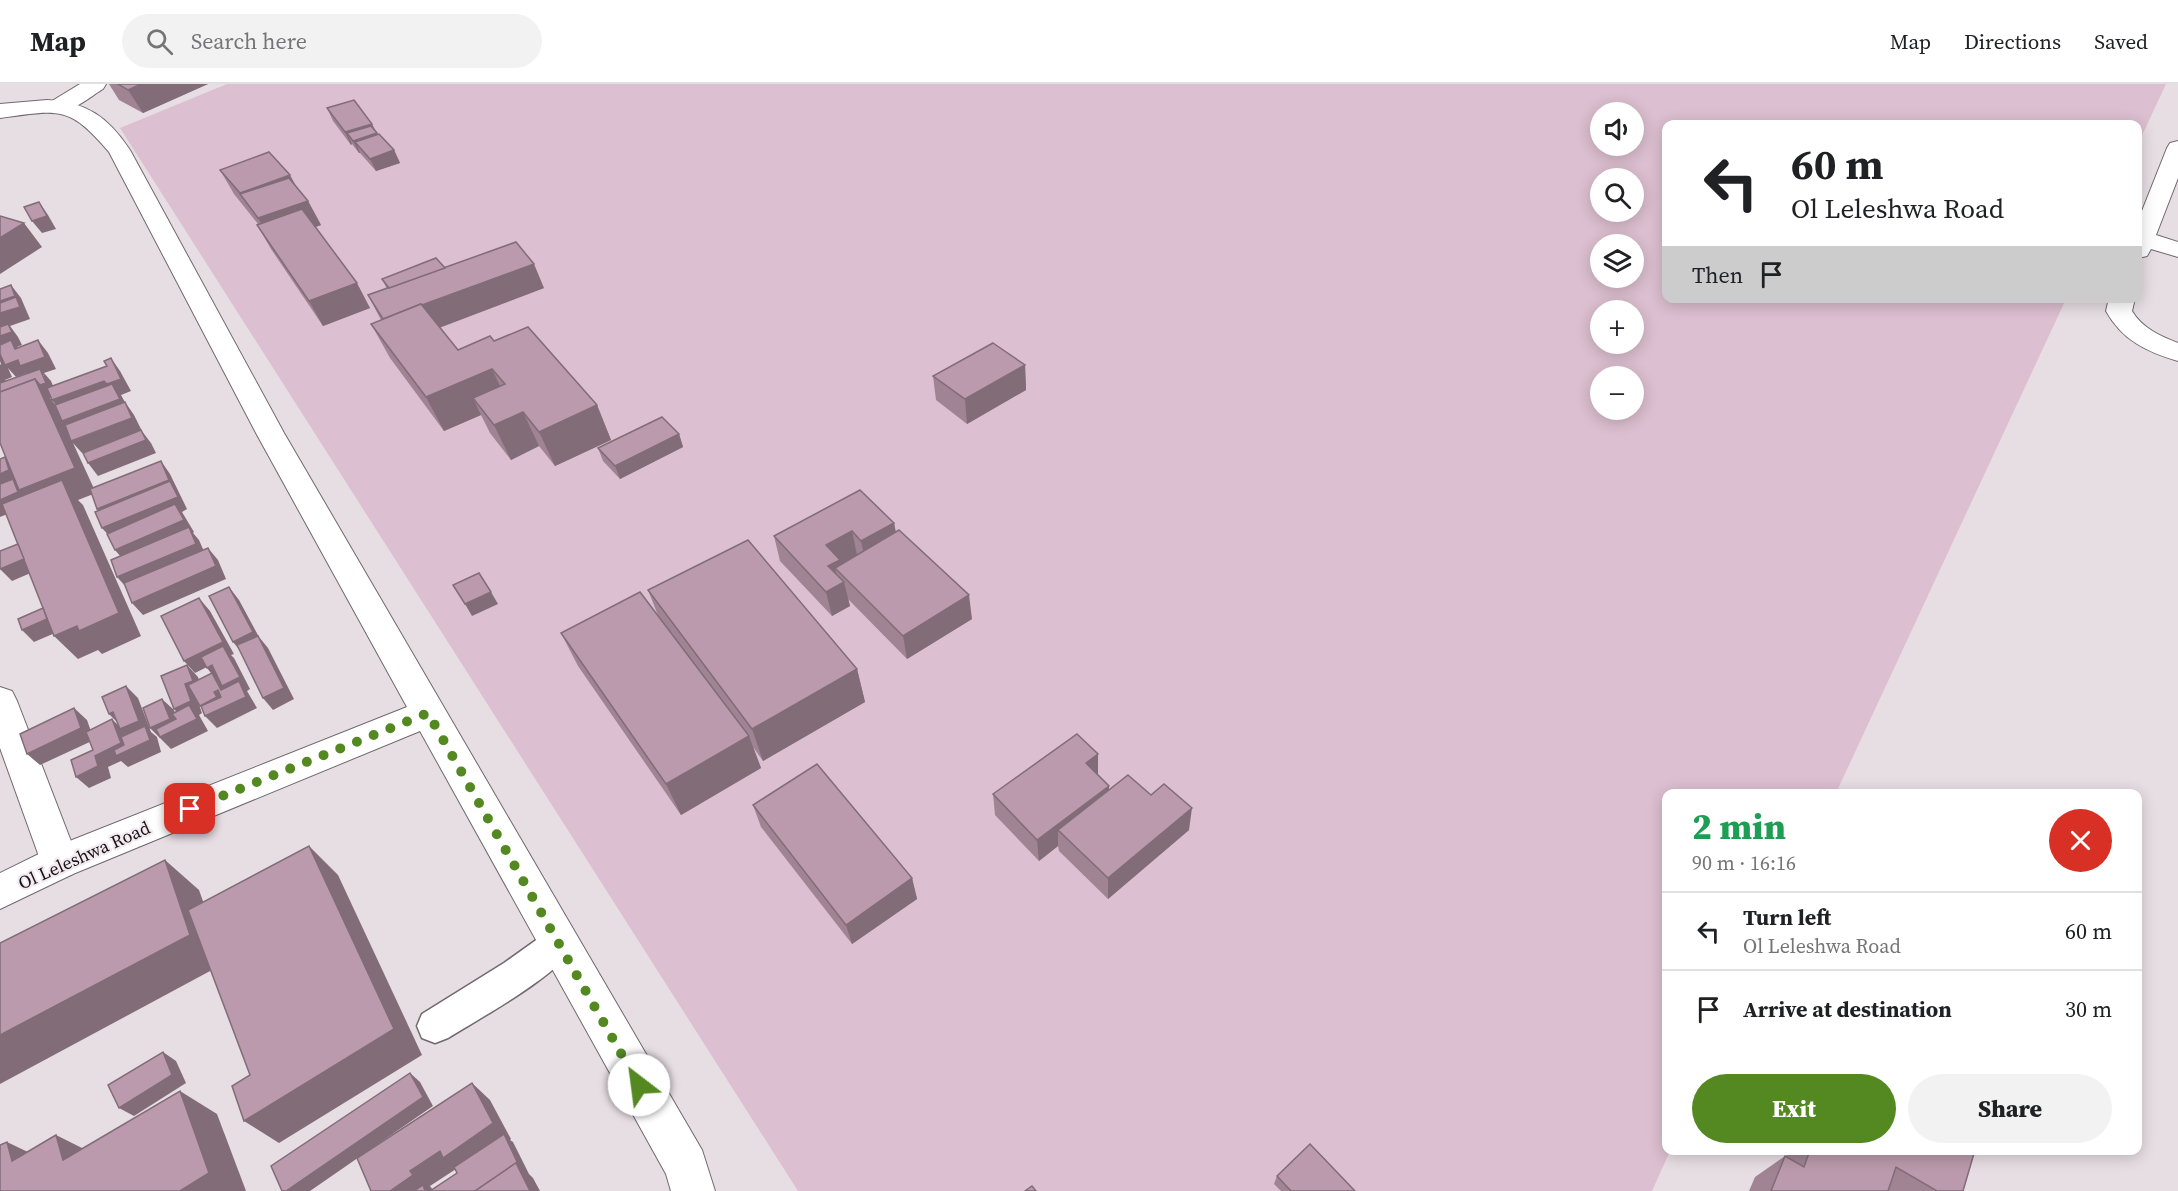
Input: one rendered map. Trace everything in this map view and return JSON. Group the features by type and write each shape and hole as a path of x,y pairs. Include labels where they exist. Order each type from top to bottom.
{"street":[{"path":"60,106 95,84"},
{"path":"0,111 60,106 80,112 91,119 119,150 270,433 686,1166 693,1191"},
{"path":"2142,240 2178,148"},
{"path":"2142,245 2178,250"},
{"path":"2121,303 2119,310 2127,326 2153,343 2178,352"},
{"path":"0,701 60,862"},
{"name":"Ol Leleshwa Road","path":"0,892 60,862 428,713"}],"lane":[{"path":"435,1026 516,975 558,944"}],"shaded area":[{"path":"227,84 2166,84 2142,135 2142,120 1662,120 1662,303 2064,303 1838,789 1662,789 1662,1155 1668,1155 1652,1191 798,1191 120,128"}],"building":[{"path":"118,84 141,84 128,90"},
{"path":"354,100 372,124 345,132 327,108"},
{"path":"371,126 377,133 353,141 347,133"},
{"path":"379,134 394,150 370,159 355,142"},
{"path":"269,152 290,175 240,193 220,170"},
{"path":"289,178 308,201 258,218 240,194"},
{"path":"39,202 47,216 32,221 24,207"},
{"path":"302,209 357,283 309,301 257,225"},
{"path":"0,216 24,223 0,238"},
{"path":"516,242 534,264 383,319 368,295"},
{"path":"436,258 445,268 389,288 382,279"},
{"path":"11,285 15,296 0,301 0,289"},
{"path":"16,297 20,307 0,313 0,303"},
{"path":"421,304 458,350 490,336 494,341 528,327 597,405 539,432 523,412 494,425 473,398 505,384 492,369 426,397 371,324"},
{"path":"8,324 12,332 0,336 0,327"},
{"path":"11,340 15,349 38,340 45,357 20,366 18,360 5,365 0,354 0,345"},
{"path":"993,343 1025,365 965,399 933,376"},
{"path":"111,358 121,379 107,384 104,381 52,400 47,388 107,366 104,361"},
{"path":"40,369 46,383 40,385 35,379 0,392 0,383"},
{"path":"35,379 75,468 19,490 0,443 0,392"},
{"path":"112,384 120,399 62,421 55,405"},
{"path":"125,402 132,418 71,441 65,425"},
{"path":"662,417 679,434 615,466 598,448"},
{"path":"141,430 146,440 88,463 83,453"},
{"path":"5,457 9,470 0,474 0,459"},
{"path":"161,461 169,480 97,509 90,489"},
{"path":"13,479 18,492 0,500 0,484"},
{"path":"62,480 119,613 79,631 77,626 54,636 2,504"},
{"path":"170,481 178,497 102,528 95,512"},
{"path":"860,490 894,523 861,541 852,531 826,545 840,560 828,566 844,582 826,592 774,536"},
{"path":"175,504 184,520 115,550 107,534"},
{"path":"189,527 196,544 117,577 111,560"},
{"path":"899,530 969,595 903,636 835,568"},
{"path":"748,540 857,669 752,729 648,590"},
{"path":"18,544 24,559 0,569 0,551"},
{"path":"208,548 216,566 132,603 124,583"},
{"path":"479,573 491,592 465,604 453,585"},
{"path":"229,587 253,632 233,642 209,596"},
{"path":"640,592 749,736 666,784 561,633"},
{"path":"199,598 223,642 184,661 161,616"},
{"path":"43,608 47,619 22,630 18,619"},
{"path":"258,636 284,688 263,698 237,645"},
{"path":"223,646 240,677 222,686 212,665 207,668 201,657"},
{"path":"187,665 193,681 185,684 191,701 174,709 161,676"},
{"path":"212,673 221,690 239,681 246,697 205,716 201,706 221,697 218,690 214,692 217,697 200,706 188,685"},
{"path":"126,686 139,721 120,729 113,712 109,714 102,697"},
{"path":"162,699 170,719 150,728 143,708"},
{"path":"189,705 197,719 160,737 156,729 176,719 172,714"},
{"path":"74,708 81,728 27,754 20,734"},
{"path":"112,719 121,743 95,756 98,766 76,777 71,760 93,750 86,732"},
{"path":"145,726 150,740 116,756 114,750 124,745 121,737"},
{"path":"1077,734 1098,754 1086,763 1109,786 1037,840 993,794"},
{"path":"817,764 912,878 846,925 753,805"},
{"path":"1128,775 1151,795 1164,784 1192,808 1108,878 1058,830"},
{"path":"309,846 394,1029 244,1121 232,1086 250,1075 188,910"},
{"path":"165,860 190,935 0,1035 0,943"},
{"path":"163,1052 172,1075 119,1108 108,1085"},
{"path":"410,1073 423,1097 286,1191 282,1191 271,1166"},
{"path":"472,1083 493,1123 443,1158 440,1151 410,1171 413,1175 390,1191 371,1191 357,1158"},
{"path":"180,1091 209,1173 180,1191 0,1191 0,1145 7,1142 12,1161 56,1135 63,1160"},
{"path":"504,1134 519,1166 516,1163 475,1191 430,1191 457,1173 454,1167"},
{"path":"1310,1144 1355,1191 1291,1191 1277,1176"},
{"path":"1808,1155 1974,1155 1963,1191 1937,1191 1896,1167 1888,1191 1771,1191 1785,1156 1804,1167"},
{"path":"516,1163 530,1191 475,1191"},
{"path":"423,1185 425,1191 414,1191"},
{"path":"1032,1186 1036,1191 1025,1191"}],"route":[{"path":"190,809 428,713 639,1085"}]}
